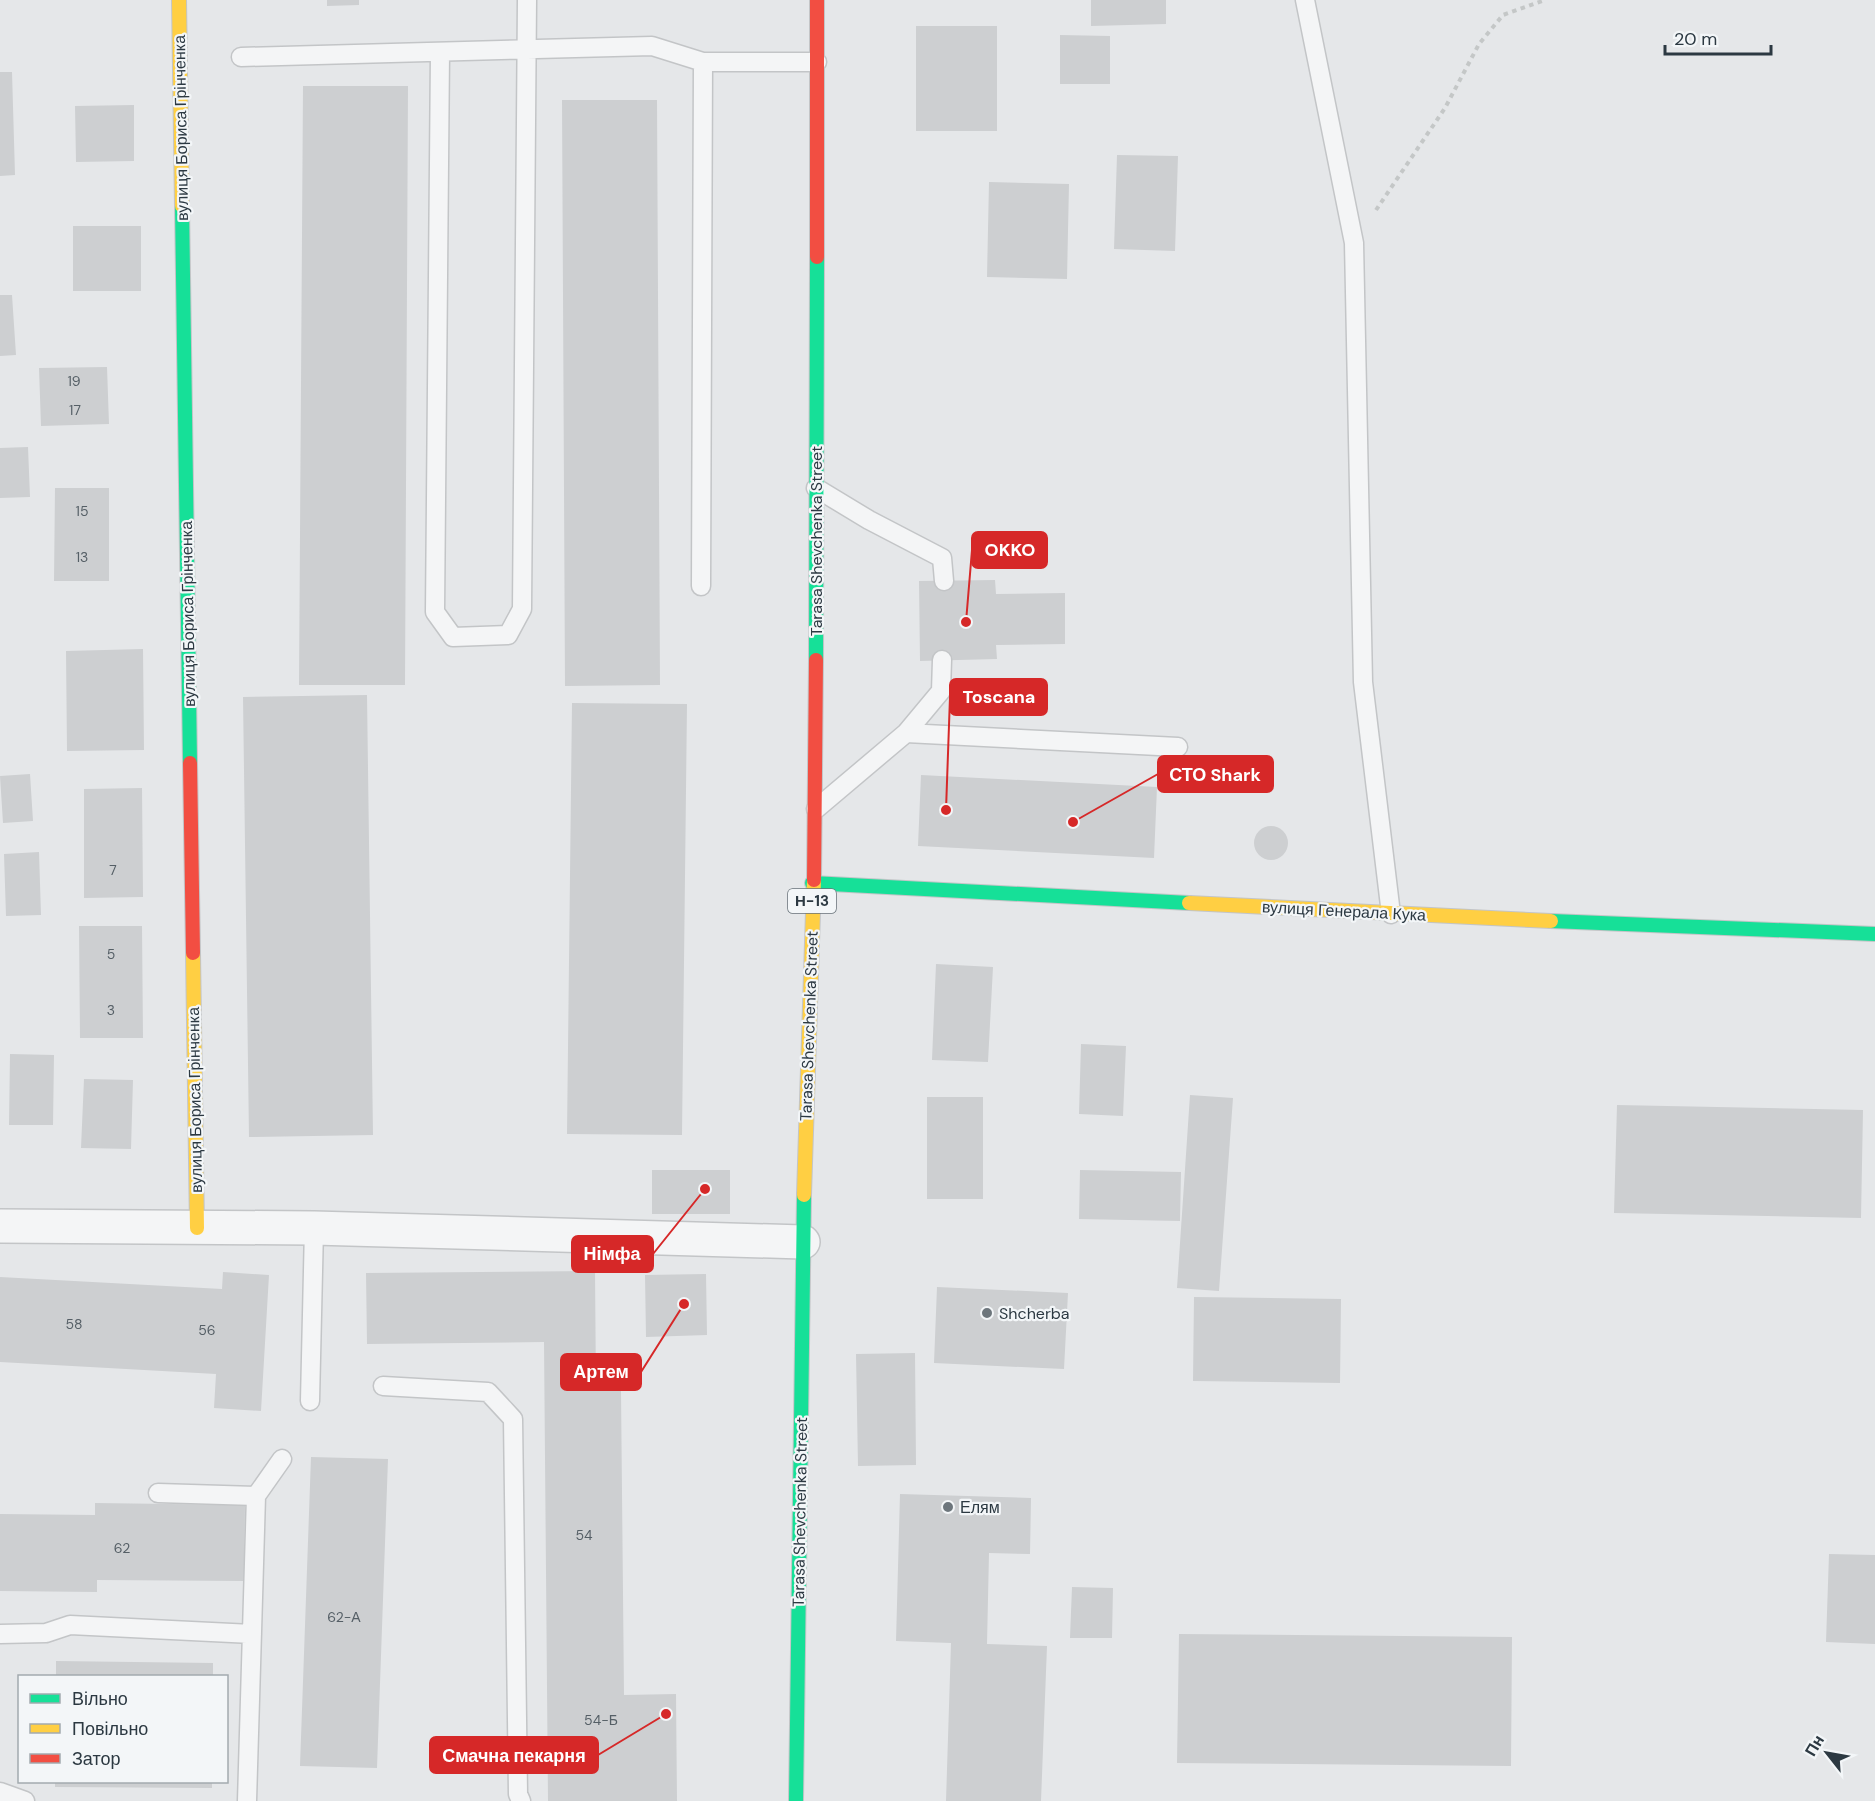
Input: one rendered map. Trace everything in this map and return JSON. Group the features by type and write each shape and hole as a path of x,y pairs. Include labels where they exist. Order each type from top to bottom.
{"street":[{"name":"вулиця Бориса Грінченка","path":"179,0 197,1228"},
{"name":"Tarasa Shevchenka Street","path":"796,1801 803,1242 816,809 818,0"},
{"name":"вулиця Генерала Кука","path":"812,883 1391,914 1875,934"},
{"path":"0,1226 314,1228 803,1242"}],"lane":[{"path":"440,52 435,612 453,637 508,635 522,609 527,0"},
{"path":"1305,0 1354,243 1363,682 1391,914"},
{"path":"241,57 652,46 703,62 817,62"},
{"path":"701,585 703,62"},
{"path":"816,488 869,520 942,558 944,581"},
{"path":"816,809 906,733 941,691 942,660"},
{"path":"906,733 1178,747"},
{"path":"310,1401 314,1228"},
{"path":"383,1386 488,1392 513,1419 518,1794 521,1801"},
{"path":"247,1801 256,1496 282,1459"},
{"path":"158,1493 256,1496"},
{"path":"0,1634 46,1634 70,1624 252,1634"},
{"path":"0,1792 25,1801"}],"path":[{"path":"1354,243 1445,108 1479,44 1503,15 1545,0"}],"building":[{"path":"327,0 359,0 359,5 327,6"},
{"path":"1091,0 1166,0 1166,24 1091,26"},
{"path":"916,26 997,26 997,131 916,131"},
{"path":"1060,35 1110,36 1110,84 1060,84"},
{"path":"0,72 12,72 15,175 0,176"},
{"path":"303,86 408,86 405,685 299,685"},
{"path":"562,100 657,100 660,685 565,686"},
{"path":"134,105 134,161 76,162 75,106"},
{"path":"1117,155 1178,156 1175,251 1114,249"},
{"path":"989,182 1069,184 1067,279 987,277"},
{"path":"73,226 141,226 141,291 73,291"},
{"path":"0,295 12,295 16,355 0,356"},
{"path":"107,367 109,424 41,426 39,368"},
{"path":"28,447 30,497 0,498 0,448"},
{"path":"55,488 109,488 109,581 54,581"},
{"path":"995,580 996,594 1065,593 1065,644 996,645 997,659 920,661 919,581"},
{"path":"143,649 144,750 67,751 66,651"},
{"path":"367,695 373,1135 249,1137 243,697"},
{"path":"572,703 687,704 682,1135 567,1134"},
{"path":"30,774 33,821 3,823 0,776"},
{"path":"921,775 1157,787 1154,858 918,846"},
{"path":"142,788 143,897 84,898 84,789"},
{"path":"1271,826 1283,831 1288,843 1283,855 1271,860 1259,855 1254,843 1259,831"},
{"path":"39,852 41,915 6,916 4,854"},
{"path":"79,926 142,926 143,1038 80,1038"},
{"path":"936,964 993,967 988,1062 932,1060"},
{"path":"1081,1044 1126,1046 1123,1116 1079,1114"},
{"path":"10,1054 54,1055 53,1125 9,1125"},
{"path":"84,1079 133,1080 131,1149 81,1148"},
{"path":"1190,1095 1233,1098 1219,1291 1177,1288"},
{"path":"927,1097 983,1097 983,1199 927,1199"},
{"path":"1617,1105 1863,1110 1861,1218 1614,1213"},
{"path":"652,1170 730,1170 730,1214 652,1214"},
{"path":"1080,1170 1181,1172 1180,1221 1079,1219"},
{"path":"595,1271 596,1391 621,1391 624,1695 676,1694 677,1801 548,1801 544,1342 367,1344 366,1273"},
{"path":"223,1272 269,1275 261,1411 214,1408 216,1374 0,1362 0,1277 222,1289"},
{"path":"706,1274 707,1335 646,1337 645,1275"},
{"path":"937,1287 1068,1293 1064,1369 934,1363"},
{"path":"1194,1297 1341,1299 1340,1383 1193,1381"},
{"path":"915,1353 916,1465 858,1466 856,1354"},
{"path":"311,1457 388,1459 377,1768 300,1766"},
{"path":"900,1494 1031,1498 1030,1554 989,1553 987,1644 1047,1646 1041,1801 946,1801 951,1643 896,1641"},
{"path":"95,1503 245,1505 244,1581 97,1580 97,1592 0,1591 0,1514 95,1515"},
{"path":"1829,1554 1875,1555 1875,1644 1826,1642"},
{"path":"1072,1587 1113,1588 1112,1638 1070,1638"},
{"path":"1179,1634 1512,1637 1511,1766 1177,1763"},
{"path":"56,1661 213,1663 213,1675 56,1675"},
{"path":"55,1783 212,1783 212,1788 55,1787"}],"traffic: fast":[{"path":"182,206 190,763"},
{"path":"816,660 817,257"},
{"path":"812,883 1189,903"},
{"path":"1551,921 1875,934"},
{"path":"796,1801 804,1195"}],"traffic: slow":[{"path":"179,0 182,206"},
{"path":"804,1195 814,880"},
{"path":"1189,903 1551,921"},
{"path":"193,953 197,1228"}],"traffic: jam":[{"path":"817,0 817,257"},
{"path":"814,880 816,660"},
{"path":"190,763 193,953"}],"place":[{"name":"OKKO","path":"966,622"},
{"name":"Toscana","path":"946,810"},
{"name":"СТО Shark","path":"1073,822"},
{"name":"Німфа","path":"705,1189"},
{"name":"Артем","path":"684,1304"},
{"name":"Shcherba","path":"987,1313"},
{"name":"Елям","path":"948,1507"},
{"name":"Смачна пекарня","path":"666,1714"}]}
